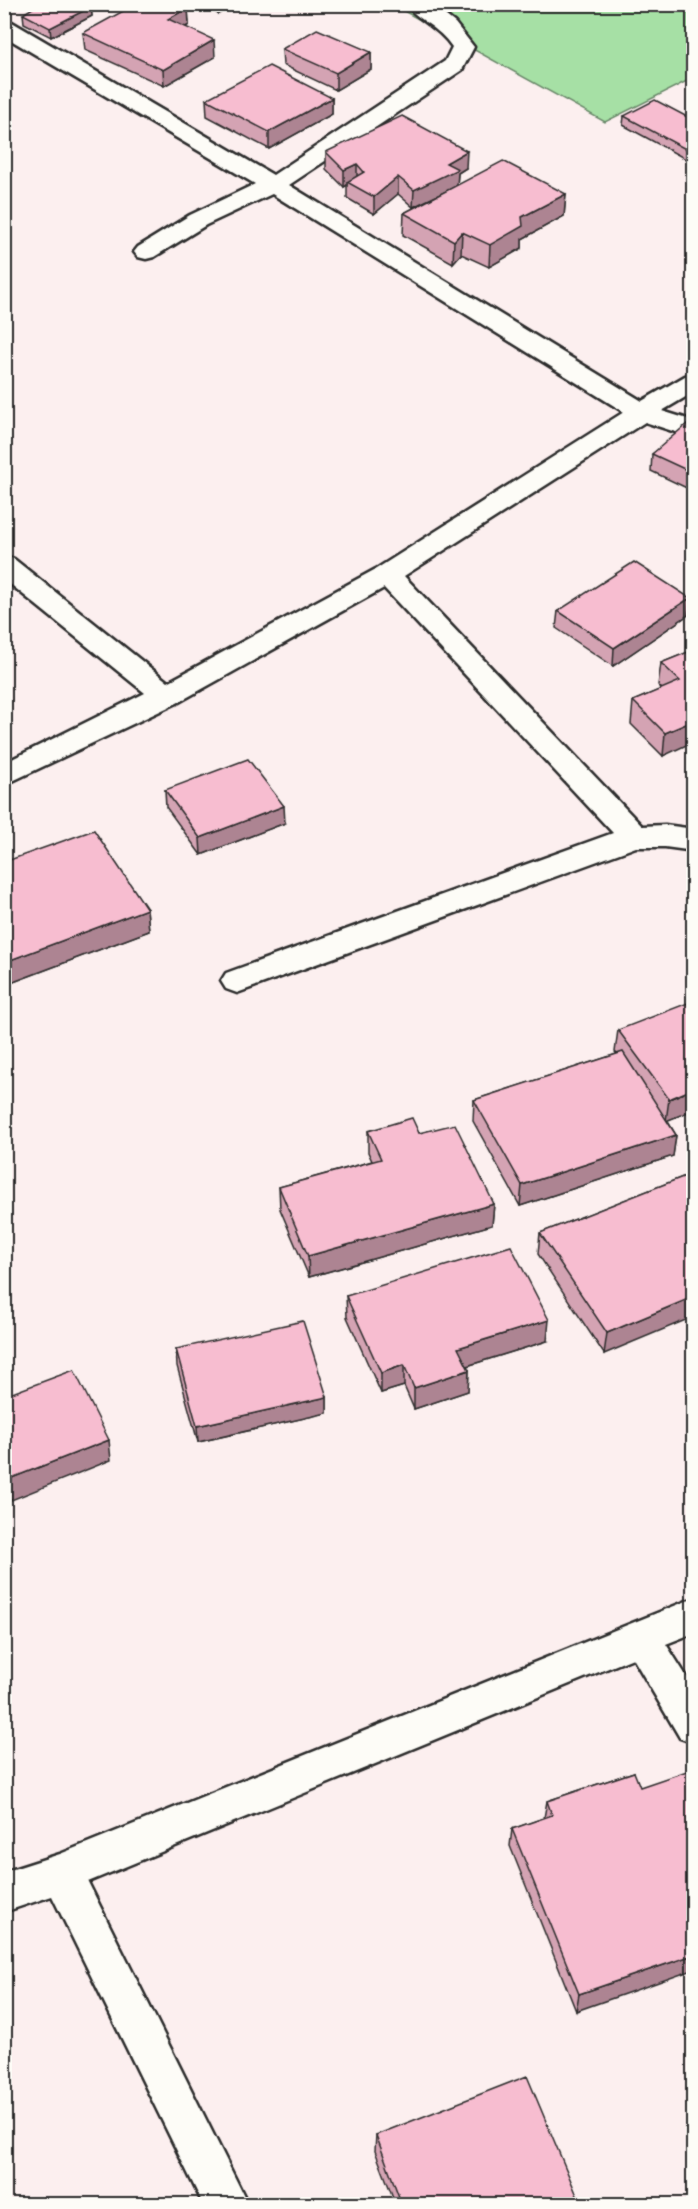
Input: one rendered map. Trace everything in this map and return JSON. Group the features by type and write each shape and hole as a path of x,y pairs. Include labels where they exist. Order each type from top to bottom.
{"street":[{"path":"146,252 198,220 273,185 454,64 462,47 456,35 448,25 416,4"},
{"path":"4,27 273,185 641,412 693,430"},
{"path":"4,775 167,696 387,574 693,381"},
{"path":"4,565 167,696"},
{"path":"387,574 634,837"},
{"path":"237,981 634,837 665,836 693,840"},
{"path":"4,1892 62,1873 693,1615"},
{"path":"641,1637 693,1725"},
{"path":"62,1873 226,2205"}],"green space":[{"path":"393,5 693,5 693,78 605,122"}],"building":[{"path":"39,4 87,4 91,7 50,28 23,14"},
{"path":"136,4 179,4 188,8 168,19 214,40 163,70 83,33"},
{"path":"317,29 371,52 336,73 282,49"},
{"path":"269,66 332,98 269,132 206,99"},
{"path":"655,100 693,120 693,153 624,116"},
{"path":"402,116 467,151 446,163 458,169 414,190 398,177 374,197 347,182 364,172 357,164 344,170 326,152"},
{"path":"503,161 566,194 522,217 523,226 490,245 462,232 454,241 404,213"},
{"path":"687,424 693,427 693,473 652,454"},
{"path":"634,562 690,598 614,648 558,611"},
{"path":"693,650 693,721 665,733 633,701 680,681 661,663"},
{"path":"248,759 284,806 200,838 165,790"},
{"path":"94,830 147,909 5,962 4,862"},
{"path":"693,1001 693,1089 669,1099 618,1030"},
{"path":"623,1052 676,1135 522,1185 474,1100"},
{"path":"412,1118 419,1133 455,1124 494,1204 308,1256 279,1187 381,1159 368,1131"},
{"path":"693,1173 693,1297 607,1333 540,1233"},
{"path":"511,1246 549,1320 458,1348 469,1370 414,1388 404,1365 381,1373 346,1296"},
{"path":"303,1321 327,1397 197,1426 176,1349"},
{"path":"74,1370 109,1440 4,1481 4,1396"},
{"path":"690,1770 693,1778 693,1955 579,1994 512,1829 552,1815 547,1801 634,1772 640,1787"},
{"path":"527,2076 581,2205 402,2205 376,2135"}]}
